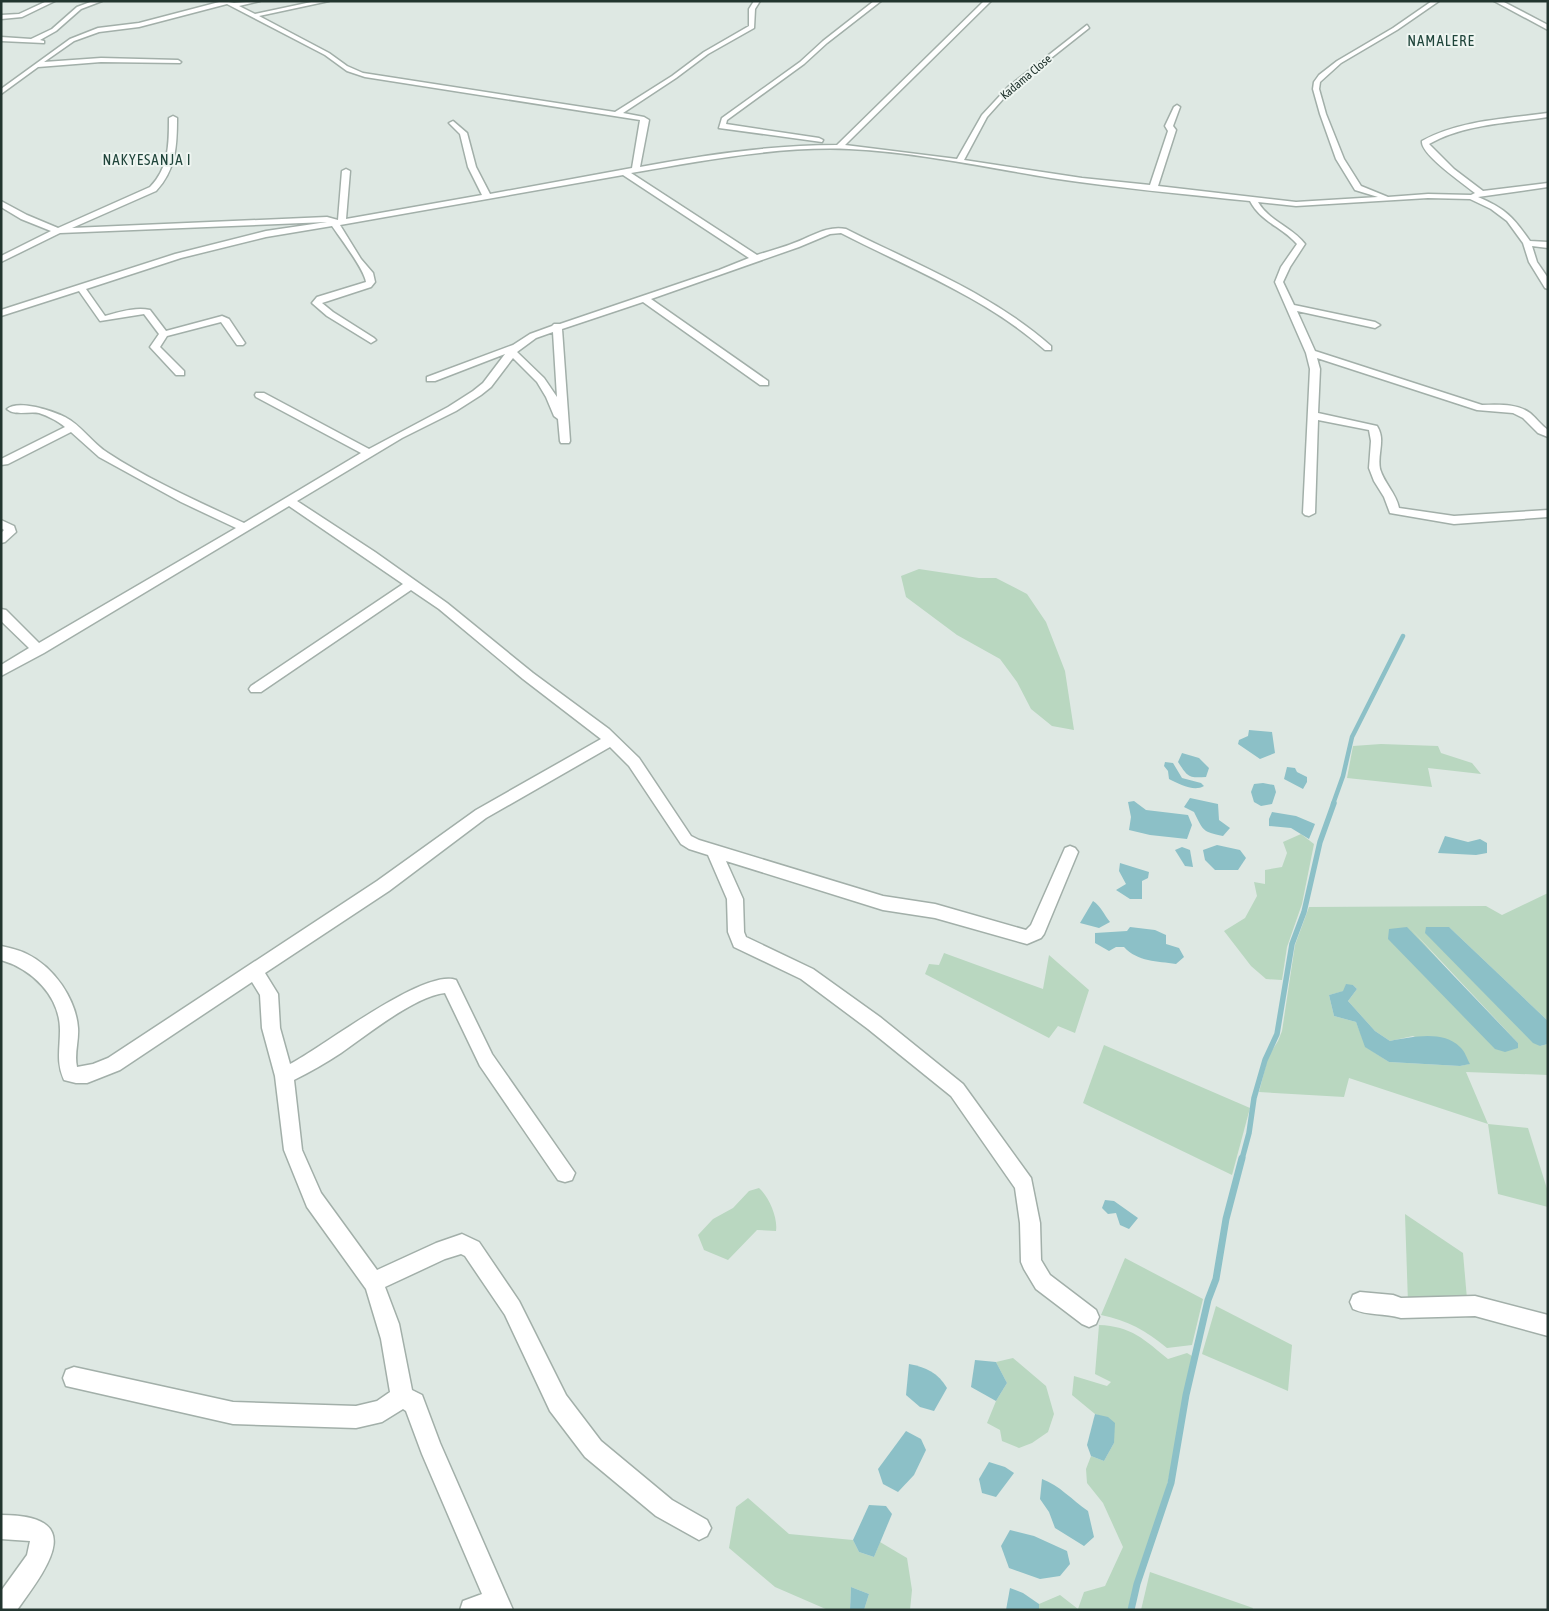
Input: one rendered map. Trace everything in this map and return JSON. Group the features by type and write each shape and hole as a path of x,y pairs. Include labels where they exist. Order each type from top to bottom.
{"street":[{"path":"1,17 20,16 52,1"},
{"path":"33,41 57,28 77,9 99,1"},
{"path":"1,92 64,43 98,30 139,24 229,3 257,1"},
{"path":"252,16 326,1"},
{"path":"618,113 674,77 706,53 752,27 752,9 757,1"},
{"path":"878,1 825,42 802,63 724,119 722,126 845,146 1153,189 1253,200 1296,204 1428,196 1471,197 1483,201 1510,219 1527,243 1534,262 1548,286"},
{"path":"1,313 227,242 266,234 708,157 770,150 845,146 988,1"},
{"path":"1390,199 1358,188 1340,159 1323,114 1316,88 1321,76 1339,62 1395,29 1436,1"},
{"path":"1497,1 1548,28"},
{"path":"229,3 327,54 340,67 376,78 637,116 645,120 630,172"},
{"name":"Kadama Close","path":"959,161 984,116 1010,88 1087,27"},
{"path":"1,39 48,42"},
{"path":"56,43 64,43"},
{"path":"36,65 82,61 178,62"},
{"path":"1153,189 1172,130 1169,126 1177,108"},
{"path":"1481,193 1451,171 1426,148 1424,143 1439,136 1469,128 1548,116"},
{"path":"1,259 58,231 153,189 162,182 169,166 173,143 173,118"},
{"path":"453,123 462,133 472,167 486,197"},
{"path":"346,171 338,222 358,260 369,273 371,282 368,285 320,299 317,303 330,314 371,340"},
{"path":"630,172 756,258"},
{"path":"1471,197 1481,193 1548,185"},
{"path":"1336,203 1353,195 1358,188"},
{"path":"1253,200 1262,216 1292,235 1301,244 1288,264 1283,268 1279,282 1311,352 1315,369 1309,513"},
{"path":"1,203 24,217 58,231 318,218 338,222"},
{"path":"431,379 514,349 533,336 557,326 722,272 832,230 843,231 973,296 1034,334 1048,348"},
{"path":"1527,243 1548,245"},
{"path":"81,288 103,319 139,311 147,312 164,334"},
{"path":"643,298 764,383"},
{"path":"1292,307 1375,325"},
{"path":"180,373 155,347 164,334 222,319 226,321 240,343"},
{"path":"514,349 550,393 558,410 566,441 557,326"},
{"path":"1,671 369,453 477,394 487,385 514,349"},
{"path":"1311,352 1481,408 1500,408 1519,412 1548,434"},
{"path":"260,395 369,453"},
{"path":"12,409 40,410 73,427 103,455 185,500 244,527"},
{"path":"1313,415 1374,428 1378,438 1374,463 1376,473 1382,488 1388,494 1394,511 1454,520 1548,513"},
{"path":"4,462 73,427"},
{"path":"289,501 443,606 528,676 611,740 634,762 686,840 694,845 811,879 882,903 935,911 1027,937 1036,933 1070,852"},
{"path":"1,523 10,529 10,532 1,540"},
{"path":"256,689 411,584"},
{"path":"1,613 39,650"},
{"path":"1,953 22,959 53,985 61,999 69,1027 66,1067 70,1074 80,1077 90,1075 114,1064 383,886 481,814 611,740"},
{"path":"714,852 735,898 736,932 740,942 808,974 874,1023 957,1090 1024,1185 1030,1223 1031,1262 1043,1282 1089,1317"},
{"path":"254,972 269,994 270,1028 284,1076 293,1150 314,1200 373,1282 388,1320 402,1397"},
{"path":"284,1076 322,1055 347,1037 424,991 440,985 450,985 486,1060 565,1173"},
{"path":"373,1282 443,1250 462,1244 472,1249 512,1308 558,1403 593,1449 664,1508 699,1528"},
{"path":"1360,1302 1393,1305 1401,1308 1475,1306 1548,1326"},
{"path":"74,1378 233,1413 356,1417 382,1411 402,1397"},
{"path":"402,1397 414,1403 430,1446 499,1606 472,1610"},
{"path":"1,1527 18,1527 37,1531 43,1537 38,1560 2,1610"}],"green space":[{"path":"919,569 979,578 996,578 1027,594 1046,622 1065,671 1074,730 1052,726 1031,709 1017,682 1000,659 957,635 906,597 901,576"},
{"path":"1381,744 1438,746 1441,753 1472,763 1481,774 1428,768 1432,787 1347,778 1353,746"},
{"path":"1301,834 1314,844 1302,904 1287,947 1282,980 1266,979 1251,966 1224,931 1245,918 1257,896 1254,882 1265,884 1265,870 1282,867 1287,853 1283,842"},
{"path":"1548,893 1548,1021 1449,927 1540,1046 1548,1044 1548,1075 1466,1072 1488,1124 1349,1078 1344,1097 1259,1092 1268,1057 1282,1031 1295,945 1309,907 1486,906 1502,915","holes":["1411,929 1518,1043 1518,1048","1346,985 1353,985 1357,989 1348,1001 1375,1031 1390,1041 1413,1036 1469,1064 1460,1066 1389,1062 1366,1047 1356,1022 1334,1016 1329,995 1344,991"]},
{"path":"944,953 1043,989 1049,955 1089,990 1075,1033 1058,1026 1049,1038 925,974 929,964 939,965"},
{"path":"1104,1045 1250,1108 1232,1175 1083,1103"},
{"path":"1488,1124 1528,1128 1548,1192 1548,1207 1498,1194"},
{"path":"759,1188 772,1208 776,1220 776,1231 757,1230 728,1260 704,1250 698,1235 713,1219 733,1208 749,1191"},
{"path":"1405,1214 1463,1253 1467,1299 1408,1303"},
{"path":"1125,1258 1203,1299 1192,1345 1167,1348 1152,1336 1136,1327 1101,1315"},
{"path":"1216,1306 1292,1345 1288,1391 1202,1354"},
{"path":"1099,1325 1129,1331 1168,1359 1187,1353 1192,1356 1171,1466 1159,1514 1137,1577 1128,1610 1039,1610 1039,1604 1060,1595 1078,1609 1084,1592 1105,1586 1123,1547 1103,1503 1087,1483 1086,1469 1091,1456 1104,1461 1114,1443 1110,1419 1095,1414 1072,1395 1074,1376 1107,1386 1111,1382 1095,1374"},
{"path":"1013,1358 1046,1386 1054,1414 1048,1432 1032,1443 1019,1448 1002,1441 1000,1430 987,1423 996,1401 1007,1383 996,1362"},
{"path":"748,1498 789,1534 853,1540 859,1552 874,1557 880,1542 907,1558 912,1590 910,1610 864,1610 869,1594 851,1587 850,1610 828,1610 775,1587 729,1548 736,1507"},
{"path":"1150,1572 1253,1608 1252,1610 1141,1610"}],"water":[{"path":"1249,730 1272,732 1275,753 1260,759 1238,744 1239,740 1248,736"},
{"path":"1182,753 1199,758 1209,768 1206,777 1192,777 1187,774 1178,762"},
{"path":"1165,762 1173,763 1182,778 1201,783 1204,786 1191,788 1169,779 1168,771 1164,766"},
{"path":"1287,767 1295,768 1297,772 1307,777 1307,782 1303,789 1284,779"},
{"path":"1254,784 1274,785 1276,792 1272,804 1261,806 1254,802 1251,792"},
{"path":"1190,798 1218,804 1219,820 1230,828 1223,836 1204,829 1194,812 1184,807"},
{"path":"1134,801 1146,810 1188,815 1192,825 1187,839 1150,835 1129,830 1131,817 1128,802"},
{"path":"1272,812 1296,816 1315,824 1309,839 1291,828 1269,826"},
{"path":"1445,836 1468,842 1480,839 1487,843 1487,853 1476,855 1438,853"},
{"path":"1217,845 1240,850 1246,858 1238,870 1215,870 1205,860 1203,850"},
{"path":"1182,847 1190,850 1193,867 1185,866 1175,850"},
{"path":"1120,863 1149,872 1148,878 1142,881 1142,899 1130,899 1116,890 1126,884 1119,871"},
{"path":"1093,901 1110,922 1099,928 1080,923"},
{"path":"1130,927 1155,930 1166,935 1166,944 1179,948 1184,957 1176,964 1155,961 1135,956 1124,947 1116,947 1109,951 1095,943 1095,933 1127,931"},
{"path":"1407,927 1518,1043 1518,1048 1505,1052 1495,1049 1388,939 1389,929"},
{"path":"1426,927 1449,927 1548,1021 1548,1044 1540,1046 1533,1043 1425,933"},
{"path":"1346,984 1353,985 1357,989 1348,1001 1375,1031 1390,1041 1427,1036 1445,1038 1462,1049 1470,1064 1460,1066 1389,1062 1365,1047 1356,1022 1334,1016 1329,995 1343,991"},
{"path":"1105,1200 1114,1201 1138,1218 1129,1229 1120,1225 1116,1213 1108,1214 1102,1208"},
{"path":"975,1360 996,1362 1007,1383 996,1401 971,1387"},
{"path":"909,1364 931,1372 940,1378 947,1388 934,1411 920,1407 906,1395"},
{"path":"1095,1414 1108,1417 1115,1423 1114,1443 1104,1461 1091,1456 1087,1445"},
{"path":"906,1431 921,1439 926,1450 914,1475 898,1492 883,1484 878,1469"},
{"path":"989,1462 1005,1467 1014,1473 996,1497 982,1493 979,1479"},
{"path":"1042,1479 1060,1489 1088,1511 1094,1537 1084,1546 1055,1528 1049,1512 1040,1499"},
{"path":"869,1505 886,1506 892,1514 874,1557 859,1552 853,1540"},
{"path":"1010,1530 1034,1536 1067,1551 1070,1564 1060,1576 1040,1579 1009,1568 1001,1546"},
{"path":"851,1587 869,1594 864,1610 850,1610"},
{"path":"1010,1588 1023,1593 1039,1604 1039,1610 1006,1610"}],"waterway":[{"path":"1333,804 1343,776 1352,737 1403,636"},
{"path":"1242,1159 1249,1133 1254,1098 1265,1060 1277,1034 1292,944 1304,912 1320,842 1334,803"},
{"path":"1131,1610 1137,1584 1171,1483 1186,1395 1208,1300 1216,1279 1226,1219 1242,1158"}],"district":[{"name":"NAMALERE","path":"1441,40"},
{"name":"NAKYESANJA I","path":"147,159"}]}
